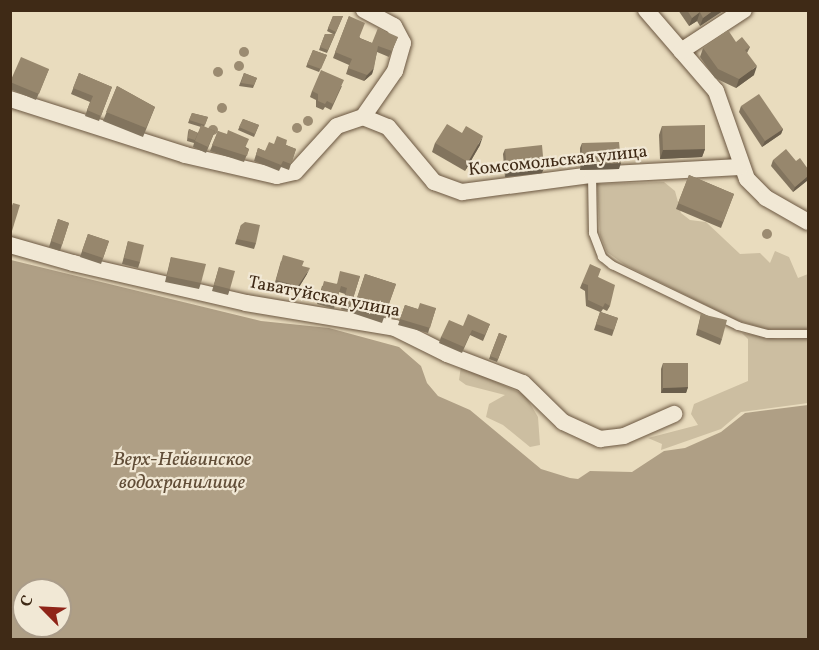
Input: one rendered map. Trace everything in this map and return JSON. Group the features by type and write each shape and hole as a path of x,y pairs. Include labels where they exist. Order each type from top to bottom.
{"street":[{"path":"10,99 185,155 277,176 295,172 336,126 363,117 396,70 403,43 394,26 364,10"},
{"path":"646,10 716,91 741,167 766,198 808,222"},
{"path":"681,51 744,10"},
{"name":"Комсомольская улица","path":"363,117 388,126 423,172 445,188 481,191 592,175 741,167"},
{"name":"Таватуйская улица","path":"10,245 73,263 246,303 394,328 447,354 523,383 563,423 600,439 624,436 674,414"}],"lane":[{"path":"592,175 593,233 602,257 612,265 738,326 768,334 808,334"}],"shaded area":[{"path":"664,182 675,191 681,213 690,220 706,222 740,254 760,253 770,263 775,251 789,257 798,278 808,274 808,329 766,329 736,320 625,265 607,252 600,235 597,184"},
{"path":"742,333 778,339 808,337 808,403 741,412 721,429 661,450 662,444 648,438 698,425 691,414 694,404 748,381 748,339"},
{"path":"461,366 525,395 538,417 540,445 530,447 503,425 486,417 489,404 505,395 466,385 459,380"}],"water":[{"name":"Верх-Нейвинское водохранилище","path":"11,260 261,321 329,328 399,347 421,366 427,383 438,396 470,410 541,469 570,478 578,479 590,471 632,472 664,451 685,448 721,432 745,413 808,405 808,639 11,639"}],"building":[{"path":"687,10 714,10 703,18 700,12 692,18"},
{"path":"333,16 343,16 336,32 328,28"},
{"path":"349,16 365,23 359,38 372,43 378,28 398,37 392,51 378,46 374,68 367,75 348,68 352,59 335,52"},
{"path":"728,30 736,42 742,37 750,47 745,50 757,66 739,79 718,69 703,48"},
{"path":"325,34 335,34 328,50 320,47"},
{"path":"313,50 327,55 321,69 307,64"},
{"path":"21,57 49,69 39,94 10,82"},
{"path":"321,70 344,80 333,104 318,101 318,94 312,91"},
{"path":"79,73 112,87 101,116 87,110 93,96 73,88"},
{"path":"244,73 257,78 254,85 241,83"},
{"path":"117,86 155,107 146,128 106,112"},
{"path":"759,94 783,129 765,141 741,106"},
{"path":"192,113 208,117 205,125 189,120"},
{"path":"243,119 259,125 255,134 239,127"},
{"path":"447,124 462,133 466,126 483,136 468,162 435,143"},
{"path":"201,125 215,131 208,147 195,141"},
{"path":"705,125 705,149 663,150 662,126"},
{"path":"189,129 198,133 195,140 188,138"},
{"path":"228,130 249,139 245,148 249,149 247,156 212,145 218,131 227,134"},
{"path":"277,136 287,140 286,145 296,149 291,164 283,161 281,165 256,155 258,148 265,151 269,142 274,144"},
{"path":"619,142 621,163 582,164 582,143"},
{"path":"542,145 544,168 507,171 505,149"},
{"path":"786,149 796,161 800,158 808,169 808,176 795,187 773,160"},
{"path":"689,175 734,194 723,222 678,203"},
{"path":"13,203 20,205 12,231 10,231 10,211"},
{"path":"58,219 69,223 62,245 51,241"},
{"path":"245,222 260,225 256,243 237,239 241,225"},
{"path":"88,234 109,241 103,258 82,251"},
{"path":"128,241 144,245 140,262 124,258"},
{"path":"283,255 304,261 302,266 310,268 298,286 276,280"},
{"path":"171,257 206,264 201,283 167,276"},
{"path":"590,264 601,269 598,277 615,285 610,306 605,303 603,307 588,300 588,285 582,283"},
{"path":"219,267 235,271 230,289 214,285"},
{"path":"340,271 360,276 351,305 343,303 347,288 341,286 336,303 319,299 324,281 337,284"},
{"path":"365,274 396,284 385,315 355,304"},
{"path":"420,303 436,308 430,328 400,319 405,305 418,309"},
{"path":"600,312 618,318 614,330 596,324"},
{"path":"468,314 490,324 485,335 472,330 464,347 441,337 449,320 463,326"},
{"path":"701,314 727,320 722,339 698,329"},
{"path":"499,333 507,336 498,359 490,356"},
{"path":"663,363 688,363 688,387 663,388"}]}
